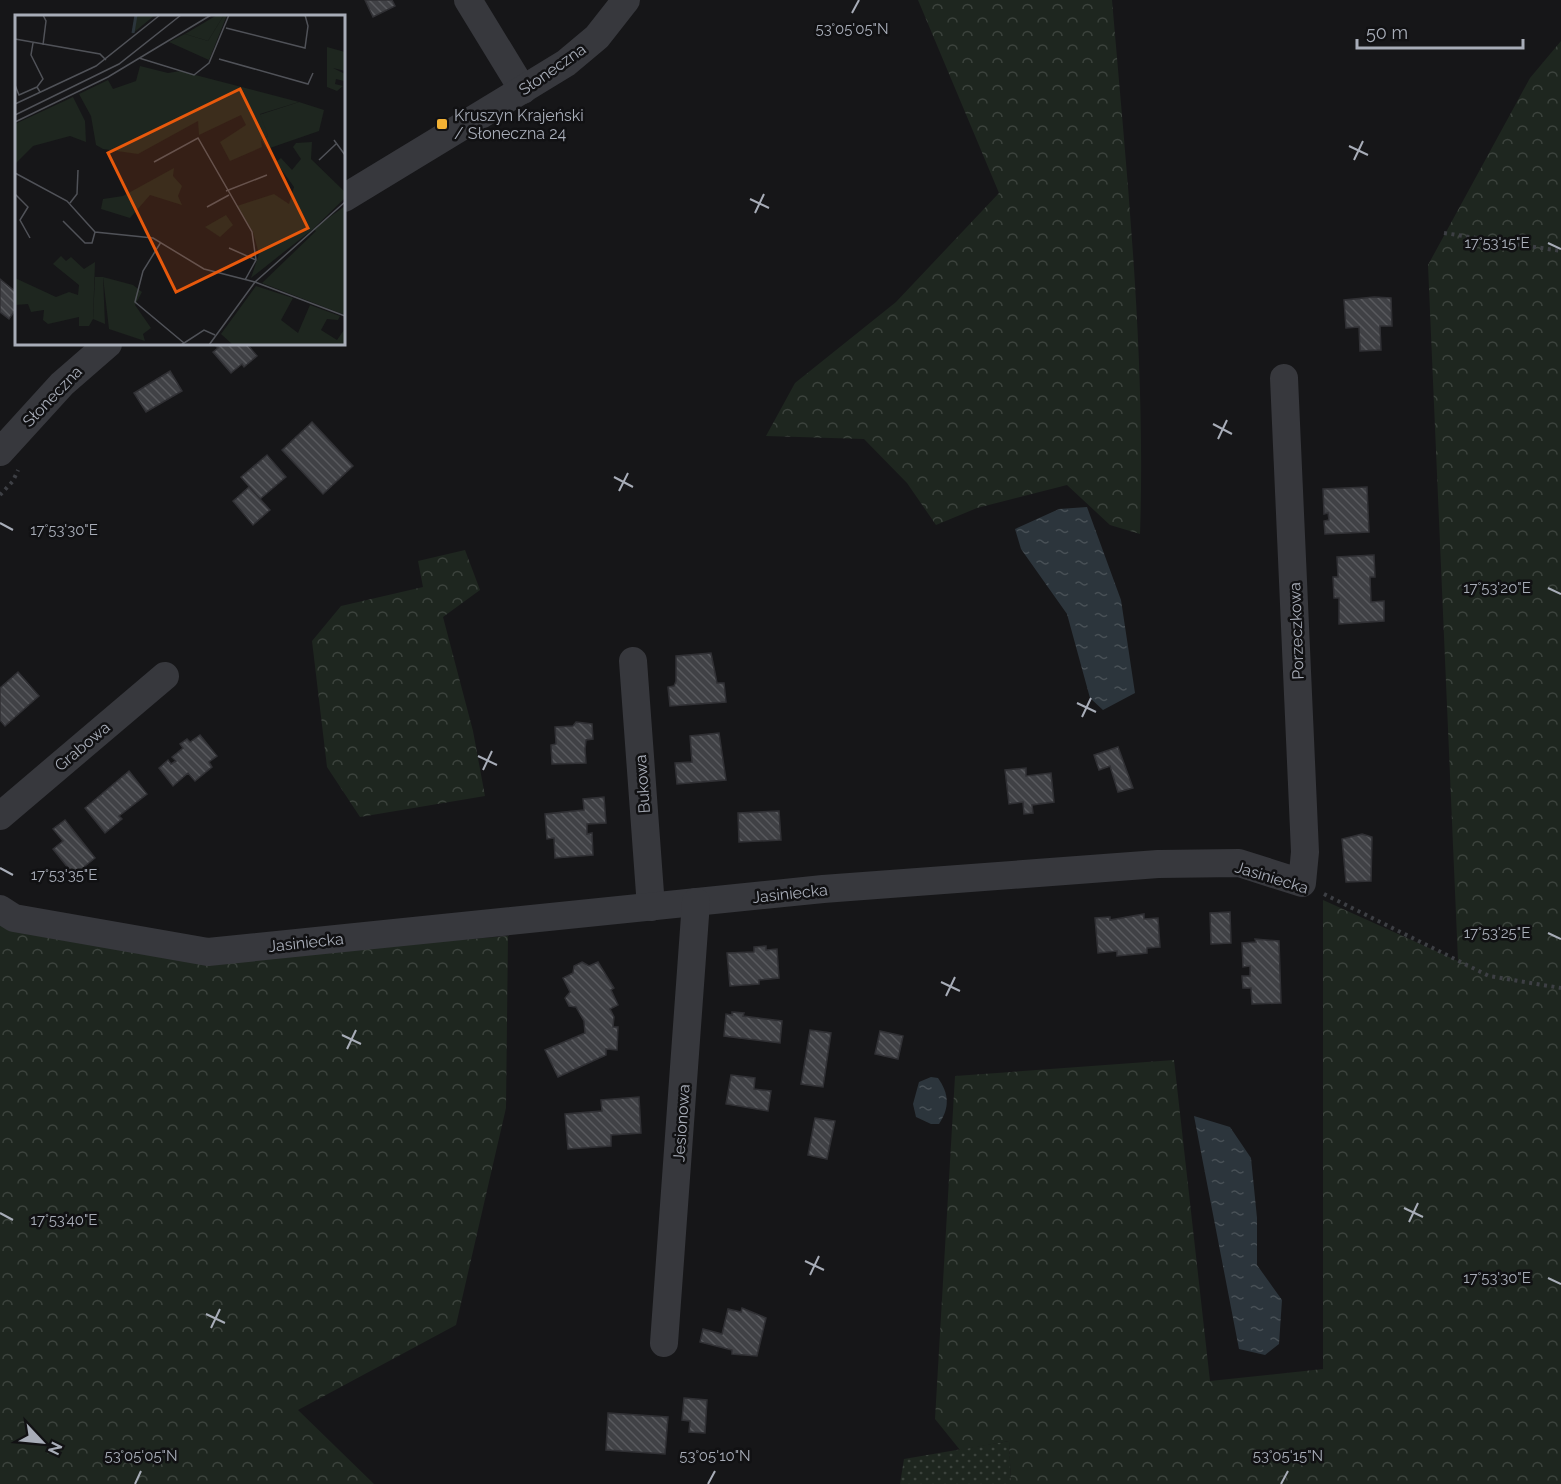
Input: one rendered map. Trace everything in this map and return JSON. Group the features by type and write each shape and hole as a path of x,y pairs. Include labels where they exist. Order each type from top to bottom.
{"street":[{"path":"468,0 523,90"},
{"name":"Słoneczna","path":"345,197 566,63 597,37 626,0"},
{"name":"Słoneczna","path":"0,452 62,384 107,345"},
{"name":"Porzeczkowa","path":"1284,378 1305,852 1302,883"},
{"name":"Bukowa","path":"633,661 651,907"},
{"name":"Grabowa","path":"0,816 165,676"},
{"name":"Jasiniecka","path":"0,909 14,918 208,952 823,889 1158,864 1239,863 1302,883"},
{"name":"Jesionowa","path":"664,1343 696,902"}],"path":[{"path":"1444,233 1561,251"},
{"name":"Jasiniecka","path":"1302,883 1489,976 1561,988"}],"green space":[{"path":"918,0 1112,0 1138,333 1140,534 1110,525 1067,485 977,508 936,525 907,483 864,439 766,436 795,383 896,302 999,193"},
{"path":"1561,41 1561,1484 1011,1484 1009,1441 960,1450 935,1419 955,1076 1174,1060 1210,1381 1323,1369 1323,900 1458,961 1428,265 1530,78"},
{"path":"465,550 480,590 443,617 473,731 485,796 360,817 327,767 312,641 341,606 423,587 418,561"},
{"path":"0,922 209,960 508,936 506,1108 456,1325 298,1410 374,1484 0,1484"},
{"path":"1009,1441 1011,1484 900,1484 904,1459"}],"water":[{"path":"1087,507 1121,600 1135,693 1103,710 1090,698 1067,614 1021,549 1015,529 1059,509"},
{"path":"931,1077 938,1078 946,1095 945,1112 939,1124 931,1124 916,1117 913,1104 919,1082"},
{"path":"1194,1116 1230,1127 1251,1158 1257,1218 1257,1265 1282,1300 1279,1344 1265,1355 1239,1349"}],"building":[{"path":"365,0 392,0 395,6 373,17"},
{"path":"0,279 15,291 15,310 9,319 0,312"},
{"path":"1391,298 1392,326 1380,326 1381,350 1360,351 1359,327 1346,328 1344,300"},
{"path":"215,345 248,345 257,356 244,367 242,364 231,373 213,352 218,348"},
{"path":"170,371 182,391 146,412 134,393"},
{"path":"312,422 353,466 323,494 282,450"},
{"path":"267,455 286,477 260,499 241,477"},
{"path":"249,487 270,510 253,525 233,501"},
{"path":"1367,487 1369,532 1325,534 1324,521 1329,520 1328,513 1324,514 1323,489"},
{"path":"1374,555 1375,577 1370,577 1371,602 1384,601 1384,621 1339,624 1339,598 1334,598 1333,577 1338,577 1337,557"},
{"path":"711,653 717,683 724,683 726,702 670,706 668,687 674,686 676,681 676,656"},
{"path":"18,672 39,696 5,726 0,720 0,688"},
{"path":"576,722 592,724 593,739 586,740 586,763 552,764 551,745 556,744 555,727 573,726"},
{"path":"719,733 726,780 677,784 675,763 692,762 690,736"},
{"path":"200,735 217,756 209,762 212,767 195,781 188,773 173,786 159,768 168,760 171,764 176,761 172,757 183,748 180,744 187,739 190,742"},
{"path":"1118,747 1133,788 1118,792 1110,766 1099,770 1094,755"},
{"path":"1026,768 1026,776 1051,773 1054,802 1032,805 1033,813 1024,814 1023,802 1009,804 1005,770"},
{"path":"129,771 147,794 119,816 122,819 105,833 85,808"},
{"path":"604,797 606,823 587,824 587,834 592,833 593,855 555,858 554,838 547,839 545,814 584,810 583,799"},
{"path":"779,811 781,840 739,842 738,813"},
{"path":"65,820 95,858 85,866 89,870 77,879 53,849 63,841 53,829"},
{"path":"1362,834 1372,837 1371,881 1346,882 1342,839"},
{"path":"1230,912 1231,943 1211,944 1210,913"},
{"path":"1144,914 1144,919 1158,918 1160,947 1147,948 1147,953 1117,956 1117,951 1098,953 1095,918 1110,917 1110,920"},
{"path":"1255,939 1279,941 1281,1003 1252,1004 1251,988 1243,988 1242,976 1250,976 1250,966 1243,967 1242,943 1256,942"},
{"path":"766,946 766,950 777,949 779,978 759,980 759,984 730,986 727,953 754,952 754,947"},
{"path":"582,962 589,966 598,962 614,988 611,990 618,1005 610,1009 614,1017 613,1027 618,1027 617,1050 606,1049 606,1055 558,1077 545,1050 585,1033 584,1021 576,1007 569,1006 565,998 570,992 563,978 573,973 574,966"},
{"path":"732,1012 744,1013 743,1016 782,1021 780,1043 724,1036 726,1014 732,1015"},
{"path":"810,1030 831,1033 823,1087 801,1084"},
{"path":"880,1031 903,1036 898,1059 875,1054"},
{"path":"731,1075 755,1078 754,1089 771,1091 768,1111 726,1104"},
{"path":"639,1097 641,1133 611,1135 611,1146 568,1149 565,1114 602,1111 601,1100"},
{"path":"815,1118 835,1121 827,1159 808,1155"},
{"path":"742,1308 766,1318 757,1356 732,1354 732,1350 700,1342 703,1329 722,1334 728,1309 741,1312"},
{"path":"684,1398 707,1400 705,1433 689,1432 690,1421 682,1420"},
{"path":"608,1413 668,1417 665,1454 606,1450"}],"place":[{"name":"Kruszyn Krajeński / Słoneczna 24","path":"442,124"}]}
